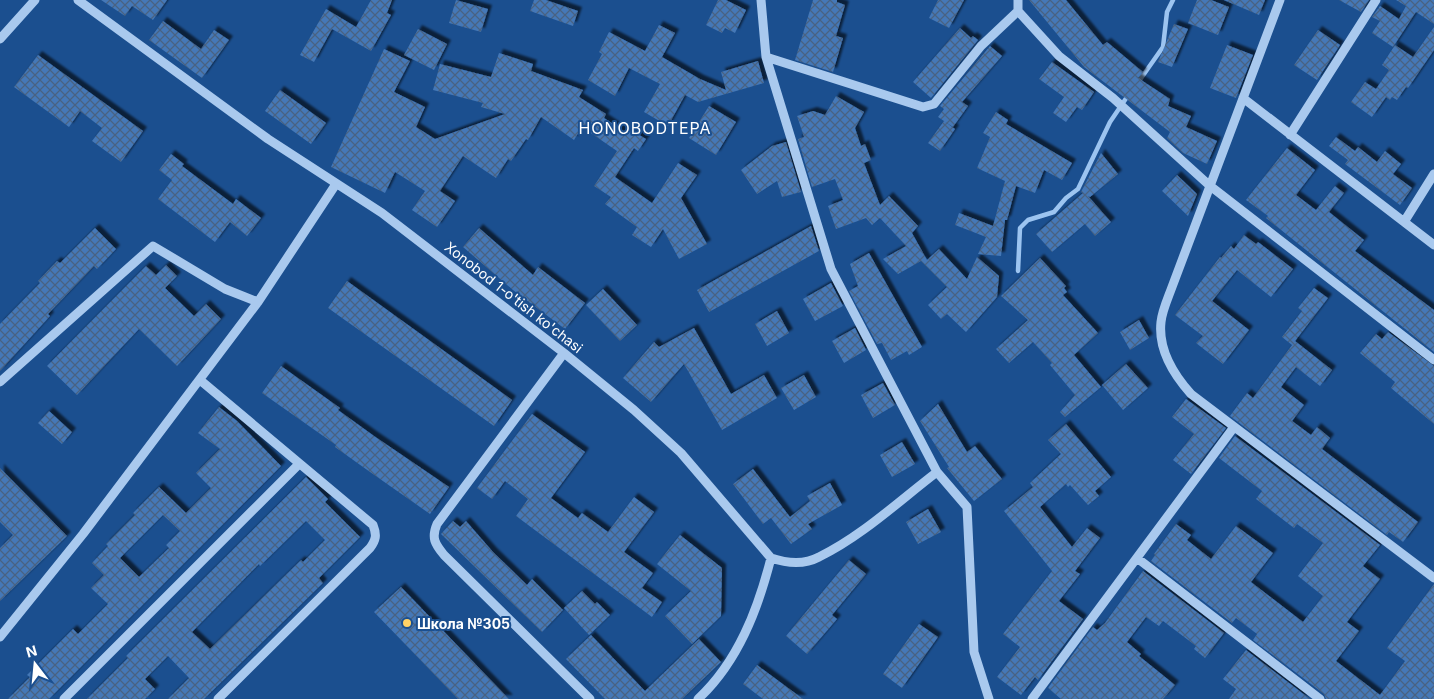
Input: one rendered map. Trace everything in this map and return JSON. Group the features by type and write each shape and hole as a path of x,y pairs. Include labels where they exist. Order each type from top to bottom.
{"street":[{"path":"0,40 35,0"},
{"name":"Xonobod 1-o'tish ko'chasi","path":"78,0 268,139 382,213 564,353 634,410 682,453 771,558"},
{"path":"761,0 766,57 831,269 937,472 967,507 974,652 989,699"},
{"path":"1018,0 1018,10 1059,56 1117,101 1209,185 1434,360"},
{"path":"1280,0 1209,185 1161,323 1165,350 1174,374 1191,394 1434,578"},
{"path":"1290,135 1376,0"},
{"path":"766,57 922,107 934,104 981,46 1018,10"},
{"path":"1242,98 1434,245"},
{"path":"1404,222 1434,174"},
{"path":"0,637 83,534 258,302 336,184"},
{"path":"0,382 153,246 225,289 258,302"},
{"path":"564,353 437,524 434,542 444,555 590,699"},
{"path":"200,380 373,525 376,533 376,540 218,699"},
{"path":"1032,699 1234,427"},
{"path":"64,699 299,464"},
{"path":"698,699 712,686 743,638 760,600 771,558 787,564 818,558 861,530 937,472"},
{"path":"1137,558 1320,699"}],"building":[{"path":"101,0 167,0 153,20 132,6 125,16"},
{"path":"371,0 392,0 387,13 391,15 371,51 332,29 314,62 300,55 326,9 356,27"},
{"path":"456,0 488,9 481,32 449,23"},
{"path":"534,0 546,0 578,11 573,26 530,11"},
{"path":"718,0 726,0 746,10 735,33 725,28 722,33 706,25"},
{"path":"813,0 837,0 837,2 845,5 836,36 843,38 833,72 795,60"},
{"path":"938,0 964,0 949,28 929,18"},
{"path":"1029,0 1066,0 1103,45 1107,42 1143,72 1138,78 1170,99 1168,106 1191,116 1186,127 1217,141 1207,164 1183,153 1167,138 1170,132 1084,67"},
{"path":"1197,0 1211,0 1229,7 1218,35 1188,23"},
{"path":"1224,0 1265,0 1259,15"},
{"path":"1339,0 1369,0 1361,12"},
{"path":"1396,0 1434,0 1434,24 1416,12 1393,47 1372,33 1380,21 1372,17 1380,6 1399,19 1406,6"},
{"path":"163,21 201,49 214,30 229,40 202,78 149,40"},
{"path":"1174,24 1188,29 1172,67 1158,62"},
{"path":"659,25 675,33 662,57 700,79 726,90 721,72 758,61 764,83 698,102 685,95 668,126 644,112 660,84 629,68 615,96 588,80 602,54 599,52 609,32 645,51"},
{"path":"1434,27 1434,50 1408,88 1406,87 1397,100 1392,97 1390,100 1386,97 1372,117 1351,102 1365,82 1376,89 1389,70 1382,65 1395,45 1413,57"},
{"path":"960,28 971,38 973,36 978,40 931,98 913,82"},
{"path":"418,29 447,44 434,70 404,55"},
{"path":"1318,30 1340,45 1317,80 1294,65"},
{"path":"1227,45 1253,55 1236,98 1210,88"},
{"path":"990,46 1002,56 962,102 968,106 953,127 938,117 944,109 940,106"},
{"path":"384,49 410,61 394,92 425,107 416,127 435,139 505,114 481,107 483,103 433,90 440,64 491,77 499,53 533,64 531,71 583,90 579,97 606,114 604,118 628,134 631,130 646,139 638,151 634,148 615,177 652,203 678,163 697,175 681,198 707,244 679,259 663,229 651,247 632,235 637,227 605,204 611,197 594,186 617,151 582,127 574,140 541,117 528,140 526,139 511,161 508,159 496,178 463,156 440,191 455,201 437,227 412,210 425,191 395,172 385,193 331,167"},
{"path":"38,55 143,131 121,162 92,141 102,128 80,111 69,127 14,87"},
{"path":"1052,62 1094,92 1082,110 1077,107 1066,122 1053,113 1064,97 1039,79"},
{"path":"280,90 326,123 311,144 265,111"},
{"path":"836,96 864,112 855,128 861,146 865,144 871,160 864,163 880,205 889,196 918,226 912,233 927,260 939,249 967,279 977,257 999,276 997,297 966,332 947,314 941,319 928,305 947,287 921,261 898,274 883,259 906,246 880,218 872,225 866,218 836,229 828,206 843,200 835,179 812,187 798,139 804,137 797,116 813,111 825,115"},
{"path":"709,106 736,122 716,155 689,138"},
{"path":"996,112 1008,120 1006,124 1072,163 1062,180 1044,170 1035,193 1016,186 1007,220 1005,220 1001,256 978,254 986,237 955,225 959,213 993,226 1005,181 977,168 990,137 983,133"},
{"path":"944,121 955,129 940,151 928,143"},
{"path":"1336,137 1355,151 1358,147 1377,162 1385,151 1401,164 1393,174 1412,188 1400,205 1345,164 1348,160 1329,146"},
{"path":"786,142 801,192 782,197 777,181 757,194 741,170 772,146"},
{"path":"1287,148 1315,170 1296,195 1316,210 1335,186 1344,193 1329,212 1364,240 1355,251 1434,310 1434,352 1246,200"},
{"path":"1101,153 1118,174 1090,197 1088,196 1111,222 1095,236 1085,224 1052,252 1036,234 1083,193 1081,192"},
{"path":"171,154 184,164 182,166 233,204 236,199 261,218 247,236 230,222 215,242 158,199 172,180 159,170"},
{"path":"1177,175 1197,194 1188,216 1162,191"},
{"path":"811,226 819,251 709,312 697,290"},
{"path":"95,228 116,249 97,269 94,266 48,314 50,316 0,371 0,324 40,283 38,281 57,261 60,263"},
{"path":"479,228 533,275 538,267 585,303 565,329 513,290 463,247"},
{"path":"1244,235 1256,244 1258,242 1293,269 1271,297 1237,270 1212,301 1249,330 1223,364 1196,343 1203,336 1175,315 1220,257 1231,246 1234,249"},
{"path":"869,253 922,347 909,355 907,351 891,360 882,343 877,344 849,291 858,286 850,264"},
{"path":"1040,258 1066,286 1064,288 1067,292 1063,295 1098,333 1074,355 1101,387 1065,417 1060,412 1075,395 1050,365 1052,363 1033,342 1009,363 996,349 1028,320 1001,296"},
{"path":"166,265 177,276 165,288 194,316 206,304 221,319 177,366 139,329 77,395 47,366 146,266 156,275"},
{"path":"347,281 512,400 494,426 328,308"},
{"path":"831,283 843,306 815,321 803,299"},
{"path":"1314,288 1328,298 1292,345 1282,337 1302,311 1298,308"},
{"path":"603,289 637,325 620,341 586,305"},
{"path":"777,311 789,333 767,346 755,324"},
{"path":"1139,320 1149,338 1130,350 1120,332"},
{"path":"694,328 731,394 764,375 777,398 722,430 684,364 651,402 623,378 654,342 659,347"},
{"path":"855,328 866,350 844,363 832,341"},
{"path":"1388,332 1434,366 1434,424 1391,388 1395,382 1360,353 1376,334 1382,339"},
{"path":"1295,341 1332,370 1320,386 1296,367 1281,387 1304,405 1292,421 1311,435 1317,427 1330,438 1322,449 1418,522 1403,542 1389,532 1387,535 1230,416 1247,393 1253,398"},
{"path":"1126,364 1148,388 1123,410 1102,385"},
{"path":"281,366 340,408 338,410 374,436 449,487 430,514 262,393"},
{"path":"804,375 816,397 794,410 781,388"},
{"path":"883,383 895,405 873,418 861,395"},
{"path":"1186,399 1226,428 1191,474 1173,460 1194,434 1172,417"},
{"path":"938,404 967,452 975,446 1002,479 974,501 947,468 949,467 920,421"},
{"path":"219,407 237,421 281,466 49,699 8,699 30,677 27,675 73,629 78,634 108,604 91,588 104,575 92,563 108,546 106,544 135,515 133,513 159,487 186,513 211,488 196,473 220,449 198,433","holes":["163,515 180,531 166,545 169,548 139,577 120,558"]},
{"path":"49,411 72,432 62,444 38,423"},
{"path":"532,414 585,452 551,498 578,518 582,513 608,532 634,497 654,512 624,552 653,573 642,588 662,602 652,617 516,516 528,499 505,481 492,499 477,488"},
{"path":"1066,424 1111,477 1095,491 1099,496 1088,505 1070,485 1068,487 1066,484 1040,507 1072,547 1087,528 1100,538 1075,571 1080,574 1059,601 1083,619 1038,680 1035,677 1021,695 997,677 1020,647 1003,634 1052,571 1004,511 1033,487 1030,483 1061,454 1048,440"},
{"path":"1235,436 1380,545 1363,566 1380,579 1347,622 1359,631 1336,661 1380,695 1405,661 1387,648 1434,584 1434,699 1326,699 1324,694 1253,640 1257,634 1236,618 1232,623 1151,561 1176,524 1191,535 1187,540 1211,559 1236,526 1273,553 1251,582 1303,622 1323,596 1298,576 1323,543 1297,524 1294,528 1256,499 1262,491 1219,458"},
{"path":"902,442 915,464 892,477 880,455"},
{"path":"0,468 67,536 0,601 0,548 13,535 0,522"},
{"path":"753,469 790,517 810,501 807,496 830,483 842,505 808,524 812,529 791,544 771,518 763,524 733,484"},
{"path":"306,477 328,499 325,502 360,537 319,578 323,583 204,699 168,699 189,678 168,656 145,679 155,689 145,699 87,699 128,658 126,656","holes":["306,521 325,540 303,562 301,560 210,649 192,632 259,564 260,566"]},
{"path":"928,509 941,532 918,544 906,522"},
{"path":"453,521 460,527 466,521 493,552 527,585 532,579 563,610 542,632 441,534"},
{"path":"680,535 722,568 721,616 692,644 665,616 691,591 657,564"},
{"path":"849,560 866,574 832,615 837,619 807,654 786,636"},
{"path":"1143,571 1224,633 1205,658 1194,649 1196,646 1163,621 1159,626 1146,617 1127,642 1141,654 1139,656 1175,685 1163,699 1061,699 1048,688 1093,627 1097,630 1105,623"},
{"path":"401,587 509,699 458,699 374,612"},
{"path":"582,591 610,615 589,635 564,608"},
{"path":"919,624 938,637 902,688 883,674"},
{"path":"591,635 645,691 699,639 721,662 682,699 605,699 566,659"},
{"path":"1246,650 1310,699 1229,699 1236,689 1223,679"},
{"path":"757,665 803,699 763,699 743,684"}],"waterway":[{"path":"1137,84 1163,47 1167,12 1173,0"},
{"path":"1018,271 1020,228 1028,220 1054,212 1066,198 1078,189 1110,122 1129,94"}],"place":[{"name":"Школа №305","path":"407,623"}],"district":[{"name":"HONOBODTEPA","path":"645,128"}]}
